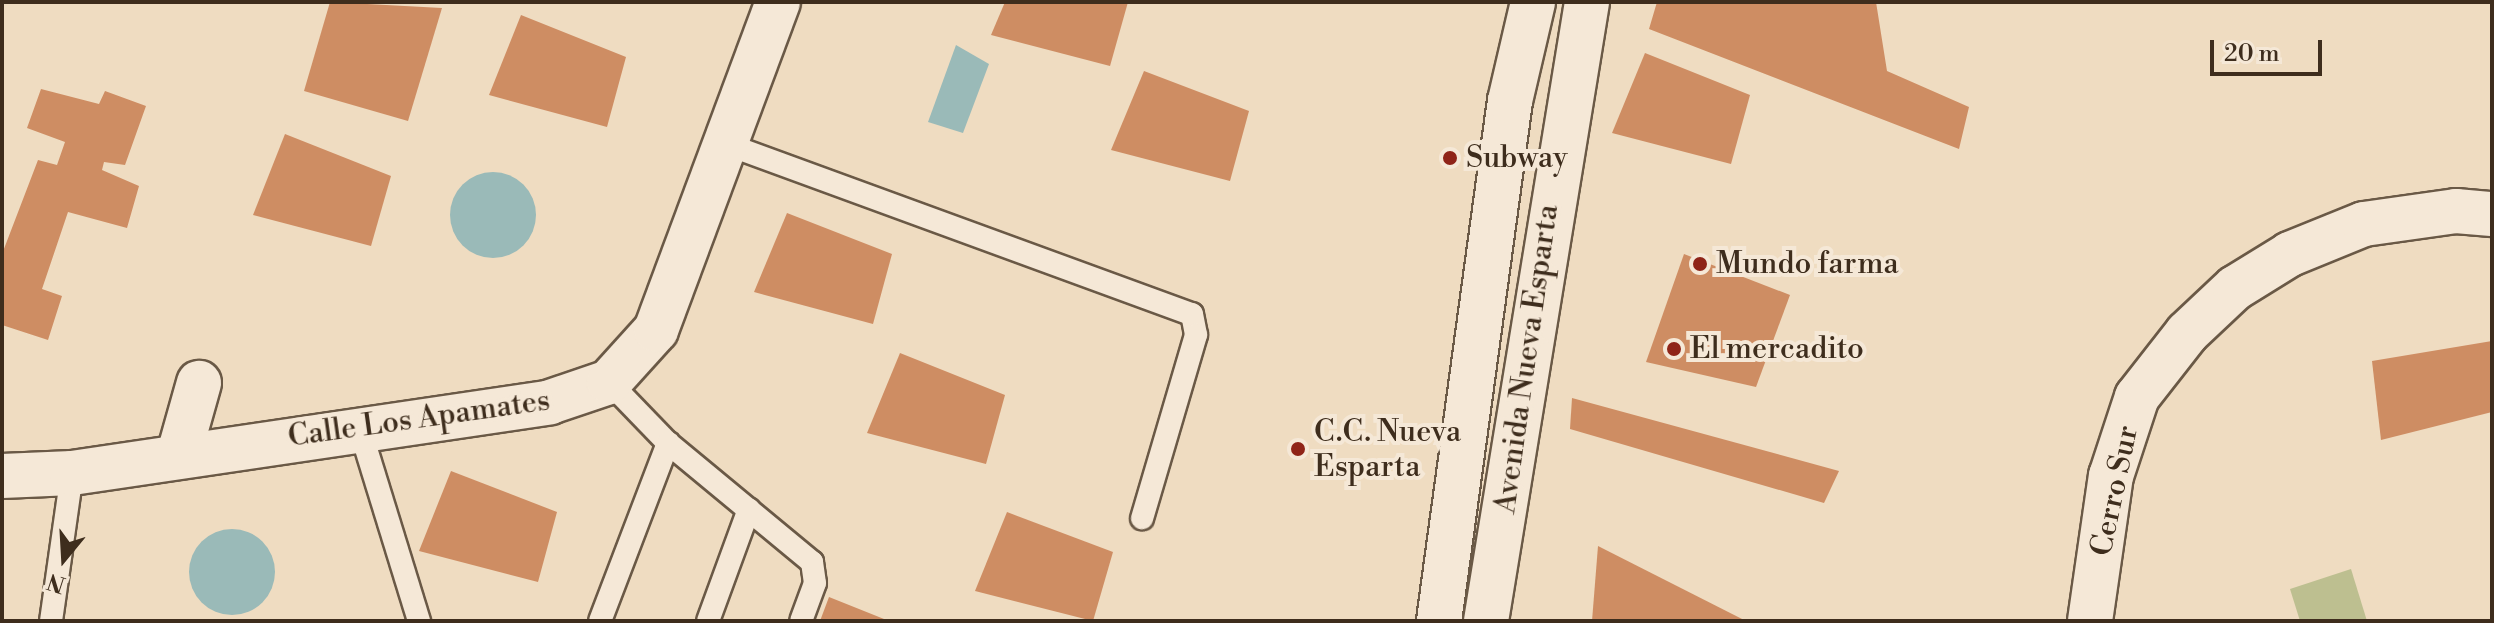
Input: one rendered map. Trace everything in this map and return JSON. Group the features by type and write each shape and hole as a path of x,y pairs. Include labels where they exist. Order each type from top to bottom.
{"street":[{"name":"Calle Los Apamates","path":"2,476 72,473 179,454 550,402 609,382 656,330 729,145 778,2"},
{"name":"Avenida Nueva Esparta","path":"1439,621 1510,101 1533,2"},
{"name":"Avenida Nueva Esparta","path":"1486,621 1587,2"},
{"name":"Cerro Sur","path":"2090,621 2111,476 2137,397 2187,333 2235,288 2290,254 2364,224 2456,211 2492,214"},
{"path":"179,454 199,383"}],"lane":[{"path":"729,145 1192,314 1196,335 1142,518"},
{"path":"609,382 668,443 749,509 815,569 801,621"},
{"path":"360,429 419,621"},
{"path":"600,621 668,443"},
{"path":"51,621 72,473"},
{"path":"708,621 749,509"}],"green space":[{"path":"2351,569 2367,621 2300,621 2290,589"}],"water":[{"path":"956,45 989,64 963,133 928,122"},
{"path":"493,172 517,179 529,191 536,215 529,239 517,251 493,258 469,251 457,239 450,215 457,191 469,179"},
{"path":"232,529 256,536 268,548 275,572 268,596 256,608 232,615 208,608 196,596 189,572 196,548 208,536"}],"building":[{"path":"330,2 442,8 408,121 304,91"},
{"path":"1005,2 1128,2 1110,66 991,35"},
{"path":"1657,2 1876,2 1887,71 1969,107 1959,149 1649,29"},
{"path":"521,15 626,57 607,127 489,95"},
{"path":"1645,53 1750,95 1731,164 1612,133"},
{"path":"1144,71 1249,111 1230,181 1111,150"},
{"path":"41,89 99,104 105,91 146,106 125,165 104,162 102,170 139,186 127,228 68,212 42,289 62,296 48,340 2,325 2,254 38,160 57,165 65,142 27,128"},
{"path":"285,134 391,176 371,246 253,215"},
{"path":"787,213 892,254 873,324 754,292"},
{"path":"1684,254 1790,295 1756,387 1646,362"},
{"path":"2492,341 2492,412 2381,440 2372,361"},
{"path":"900,353 1005,395 986,464 867,433"},
{"path":"1572,398 1839,471 1824,503 1570,429"},
{"path":"451,471 557,512 538,582 419,551"},
{"path":"1007,512 1113,552 1093,621 975,591"},
{"path":"1598,546 1746,621 1592,621"},
{"path":"829,597 889,621 820,621"}],"place":[{"name":"Subway","path":"1450,158"},
{"name":"Mundo farma","path":"1700,264"},
{"name":"El mercadito","path":"1674,349"},
{"name":"C.C. Nueva Esparta","path":"1298,449"}]}
